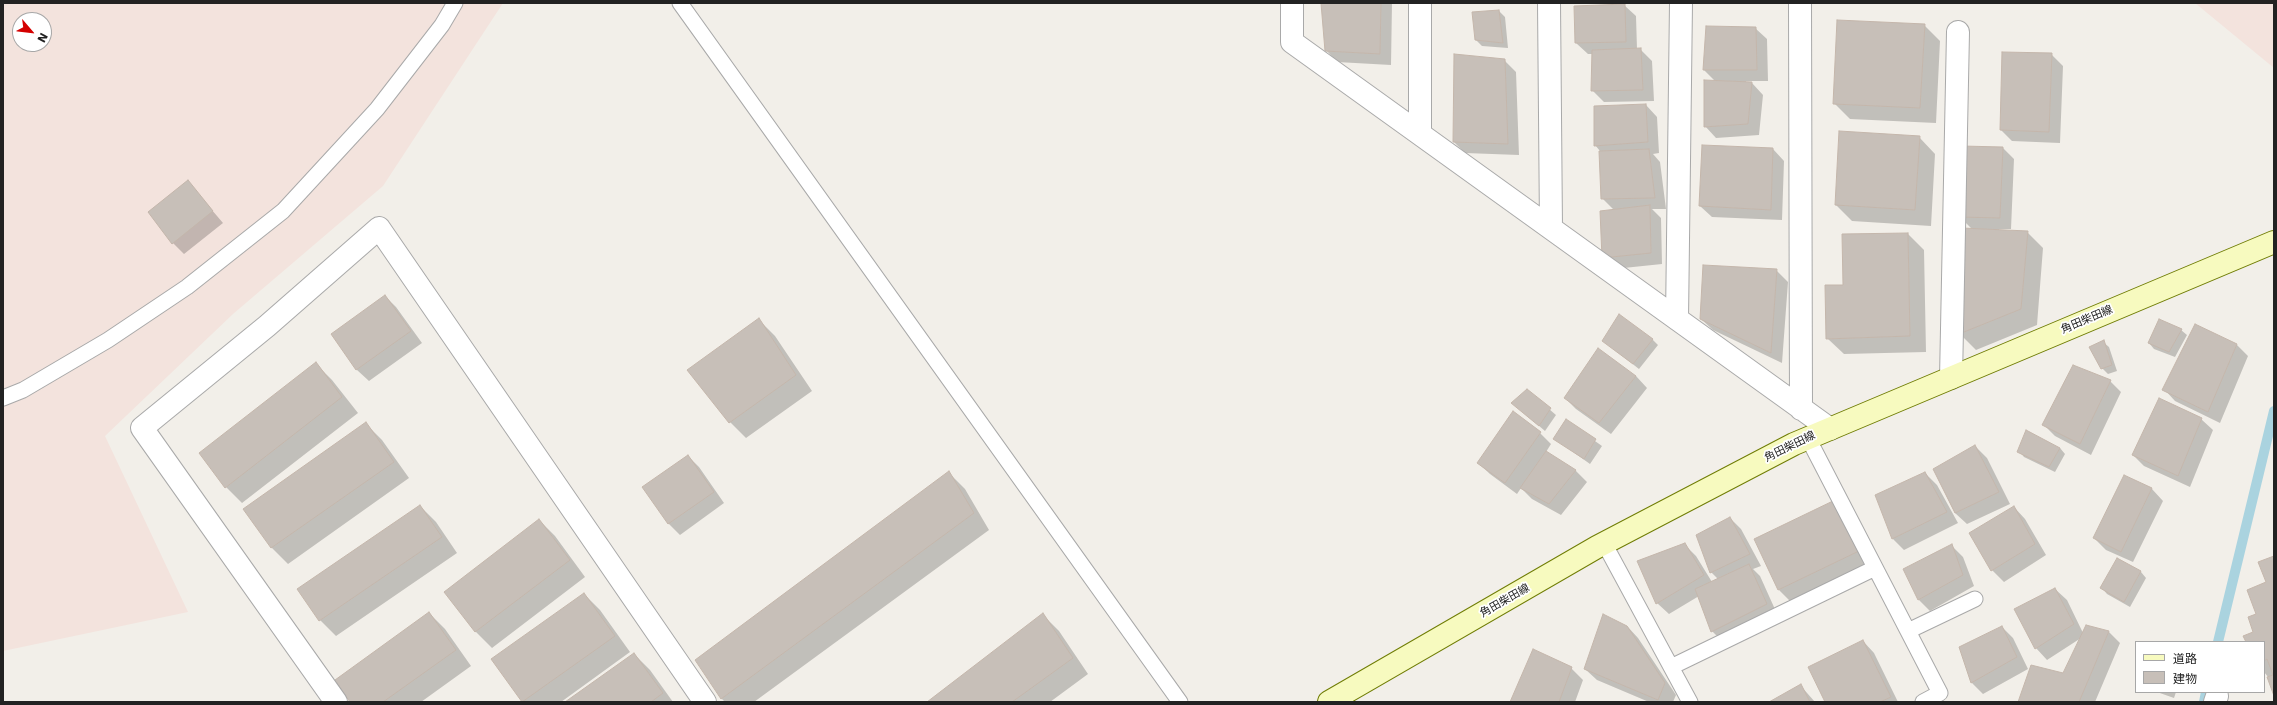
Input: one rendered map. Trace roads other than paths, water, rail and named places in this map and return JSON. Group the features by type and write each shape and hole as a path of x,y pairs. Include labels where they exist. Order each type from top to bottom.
{"main road":[{"name":"角田柴田線","path":"1329,702 1604,543 1808,438 2274,242"}],"street":[{"path":"1292,3 1292,42 1830,429"},
{"path":"1420,3 1420,134"},
{"path":"1549,3 1551,228"},
{"path":"1677,319 1680,3"},
{"path":"1800,3 1801,409"},
{"path":"1952,378 1958,32"},
{"path":"336,702 142,428 267,326 379,228 705,702"}],"lane":[{"path":"3,398 23,390 108,340 187,287 282,211 377,109 442,25 455,3"},
{"path":"680,3 1180,702"},
{"path":"1808,438 1940,693 1923,702"},
{"path":"1604,543 1690,702"},
{"path":"1671,667 1875,568"},
{"path":"1908,631 1975,599"}],"waterway":[{"path":"2218,641 2274,411"},
{"path":"2204,702 2206,693"}]}
